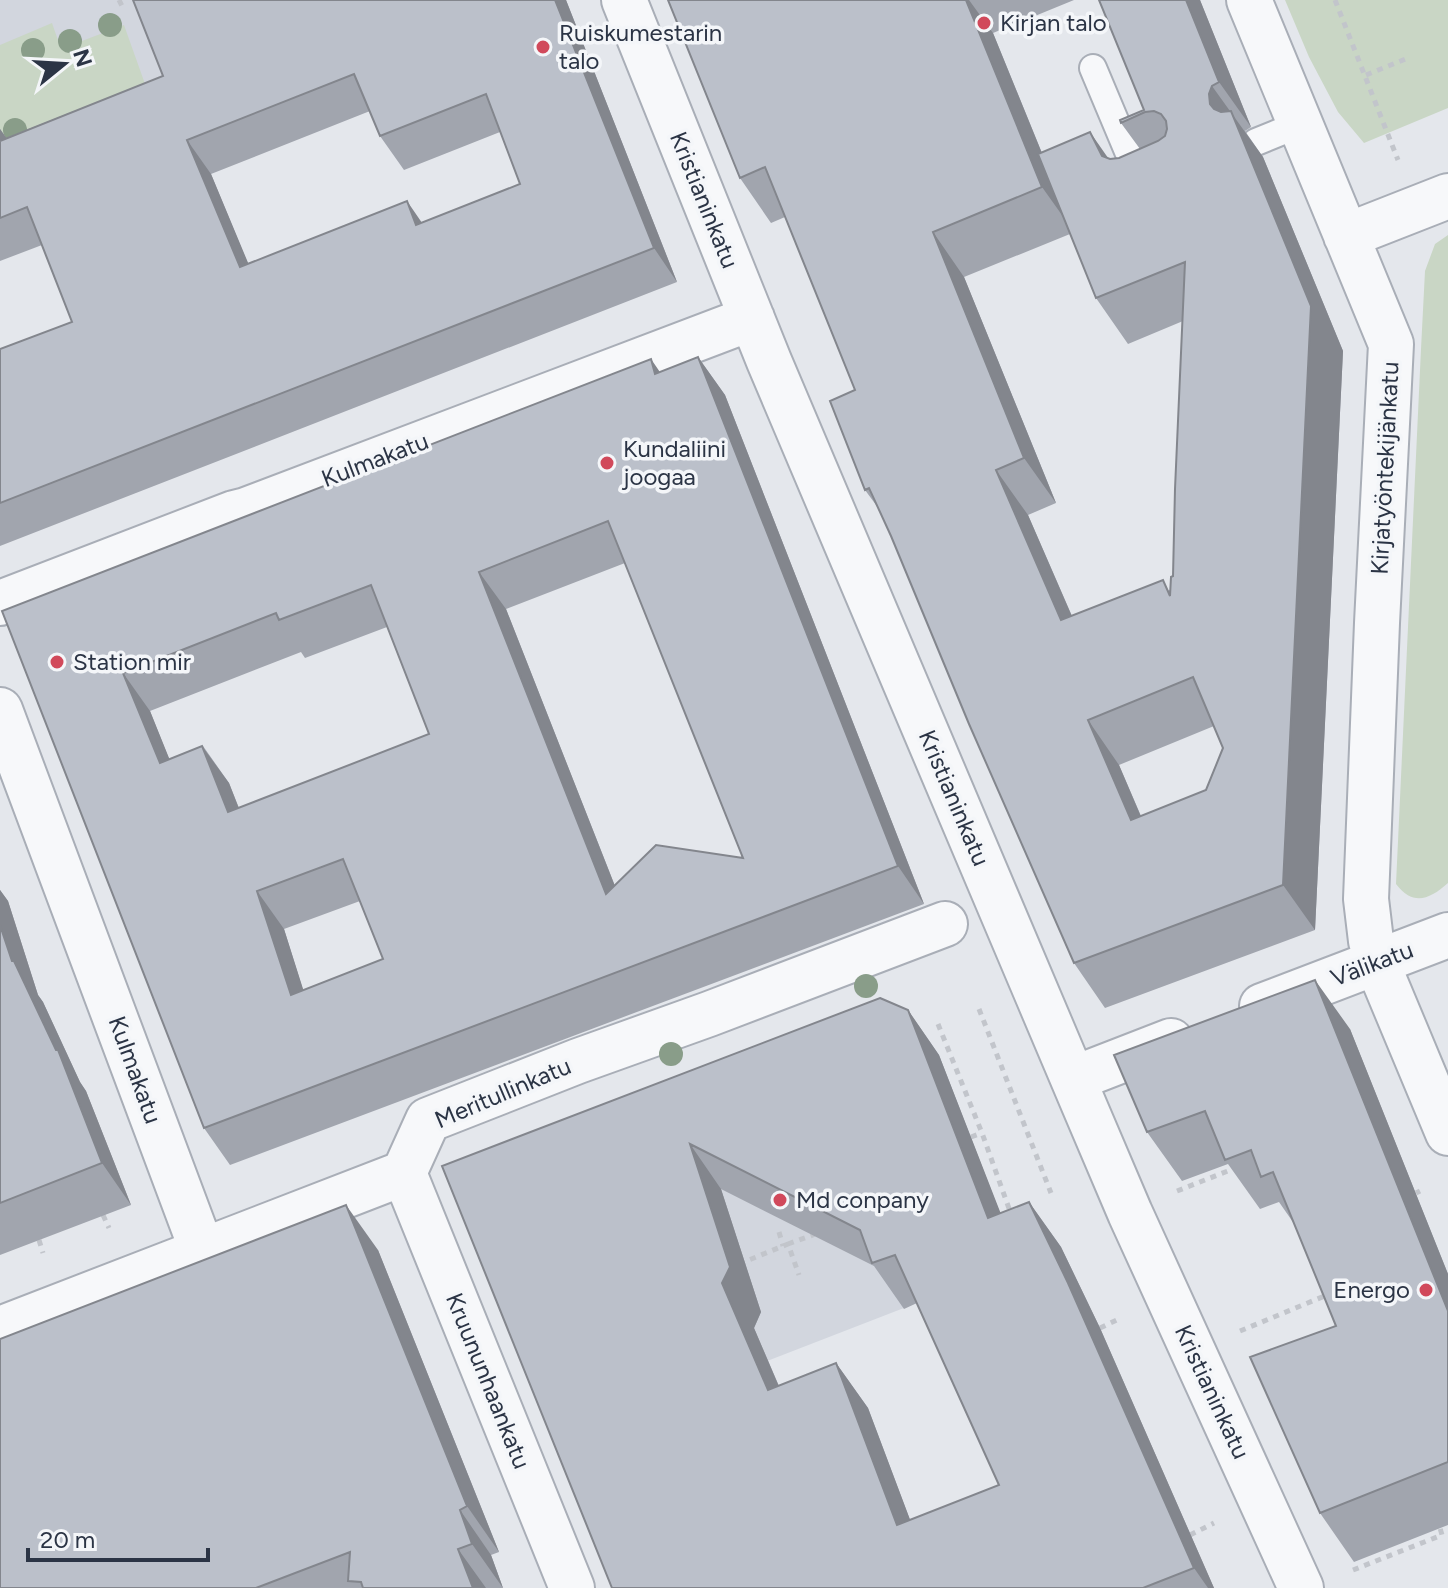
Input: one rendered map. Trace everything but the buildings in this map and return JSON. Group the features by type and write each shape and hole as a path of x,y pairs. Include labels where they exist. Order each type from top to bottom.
{"street":[{"name":"Kristianinkatu","path":"624,0 752,318 1130,1213 1301,1588"},
{"name":"Kirjatyöntekijänkatu","path":"1249,0 1391,344 1366,899 1377,963 1448,1133"},
{"path":"1346,236 1448,196"},
{"name":"Kulmakatu","path":"0,603 752,318"},
{"name":"Kulmakatu","path":"0,710 202,1250"},
{"name":"Meritullinkatu","path":"404,1173 428,1120 945,924"},
{"name":"Välikatu","path":"1073,1079 1448,935"},
{"path":"0,1329 404,1173"},
{"name":"Kruununhaankatu","path":"404,1173 572,1588"}],"lane":[{"path":"1093,68 1144,189 1170,178"},
{"path":"1256,142 1300,124"}],"path":[{"path":"119,0 123,8"},
{"path":"1335,0 1399,161"},
{"path":"1366,75 1408,58"},
{"path":"979,1009 1051,1193"},
{"path":"938,1024 1013,1221"},
{"path":"971,1137 982,1133"},
{"path":"1186,1187 1220,1171 1243,1165"},
{"path":"103,1215 109,1228"},
{"path":"739,1276 735,1265 813,1235 811,1227 822,1224"},
{"path":"779,1232 799,1275"},
{"path":"39,1240 43,1253"},
{"path":"1249,1327 1337,1291"},
{"path":"1190,1535 1222,1519"},
{"path":"1348,1572 1442,1535 1440,1528"}],"shaded area":[{"path":"0,0 190,0 217,72 0,156"},
{"path":"625,1153 1020,1263 718,1380"}],"green space":[{"path":"1285,0 1448,0 1448,108 1364,143 1338,112 1309,57"},
{"path":"52,23 61,49 124,25 150,98 0,156 0,45"},
{"path":"1448,235 1448,883 1428,897 1415,898 1396,884 1425,271 1435,244"}],"place":[{"name":"Kirjan talo","path":"984,23"},
{"name":"Ruiskumestarin talo","path":"543,47"},
{"name":"Kundaliini joogaa","path":"607,463"},
{"name":"Station mir","path":"57,662"},
{"name":"Md conpany","path":"780,1200"},
{"name":"Energo","path":"1426,1290"}]}
